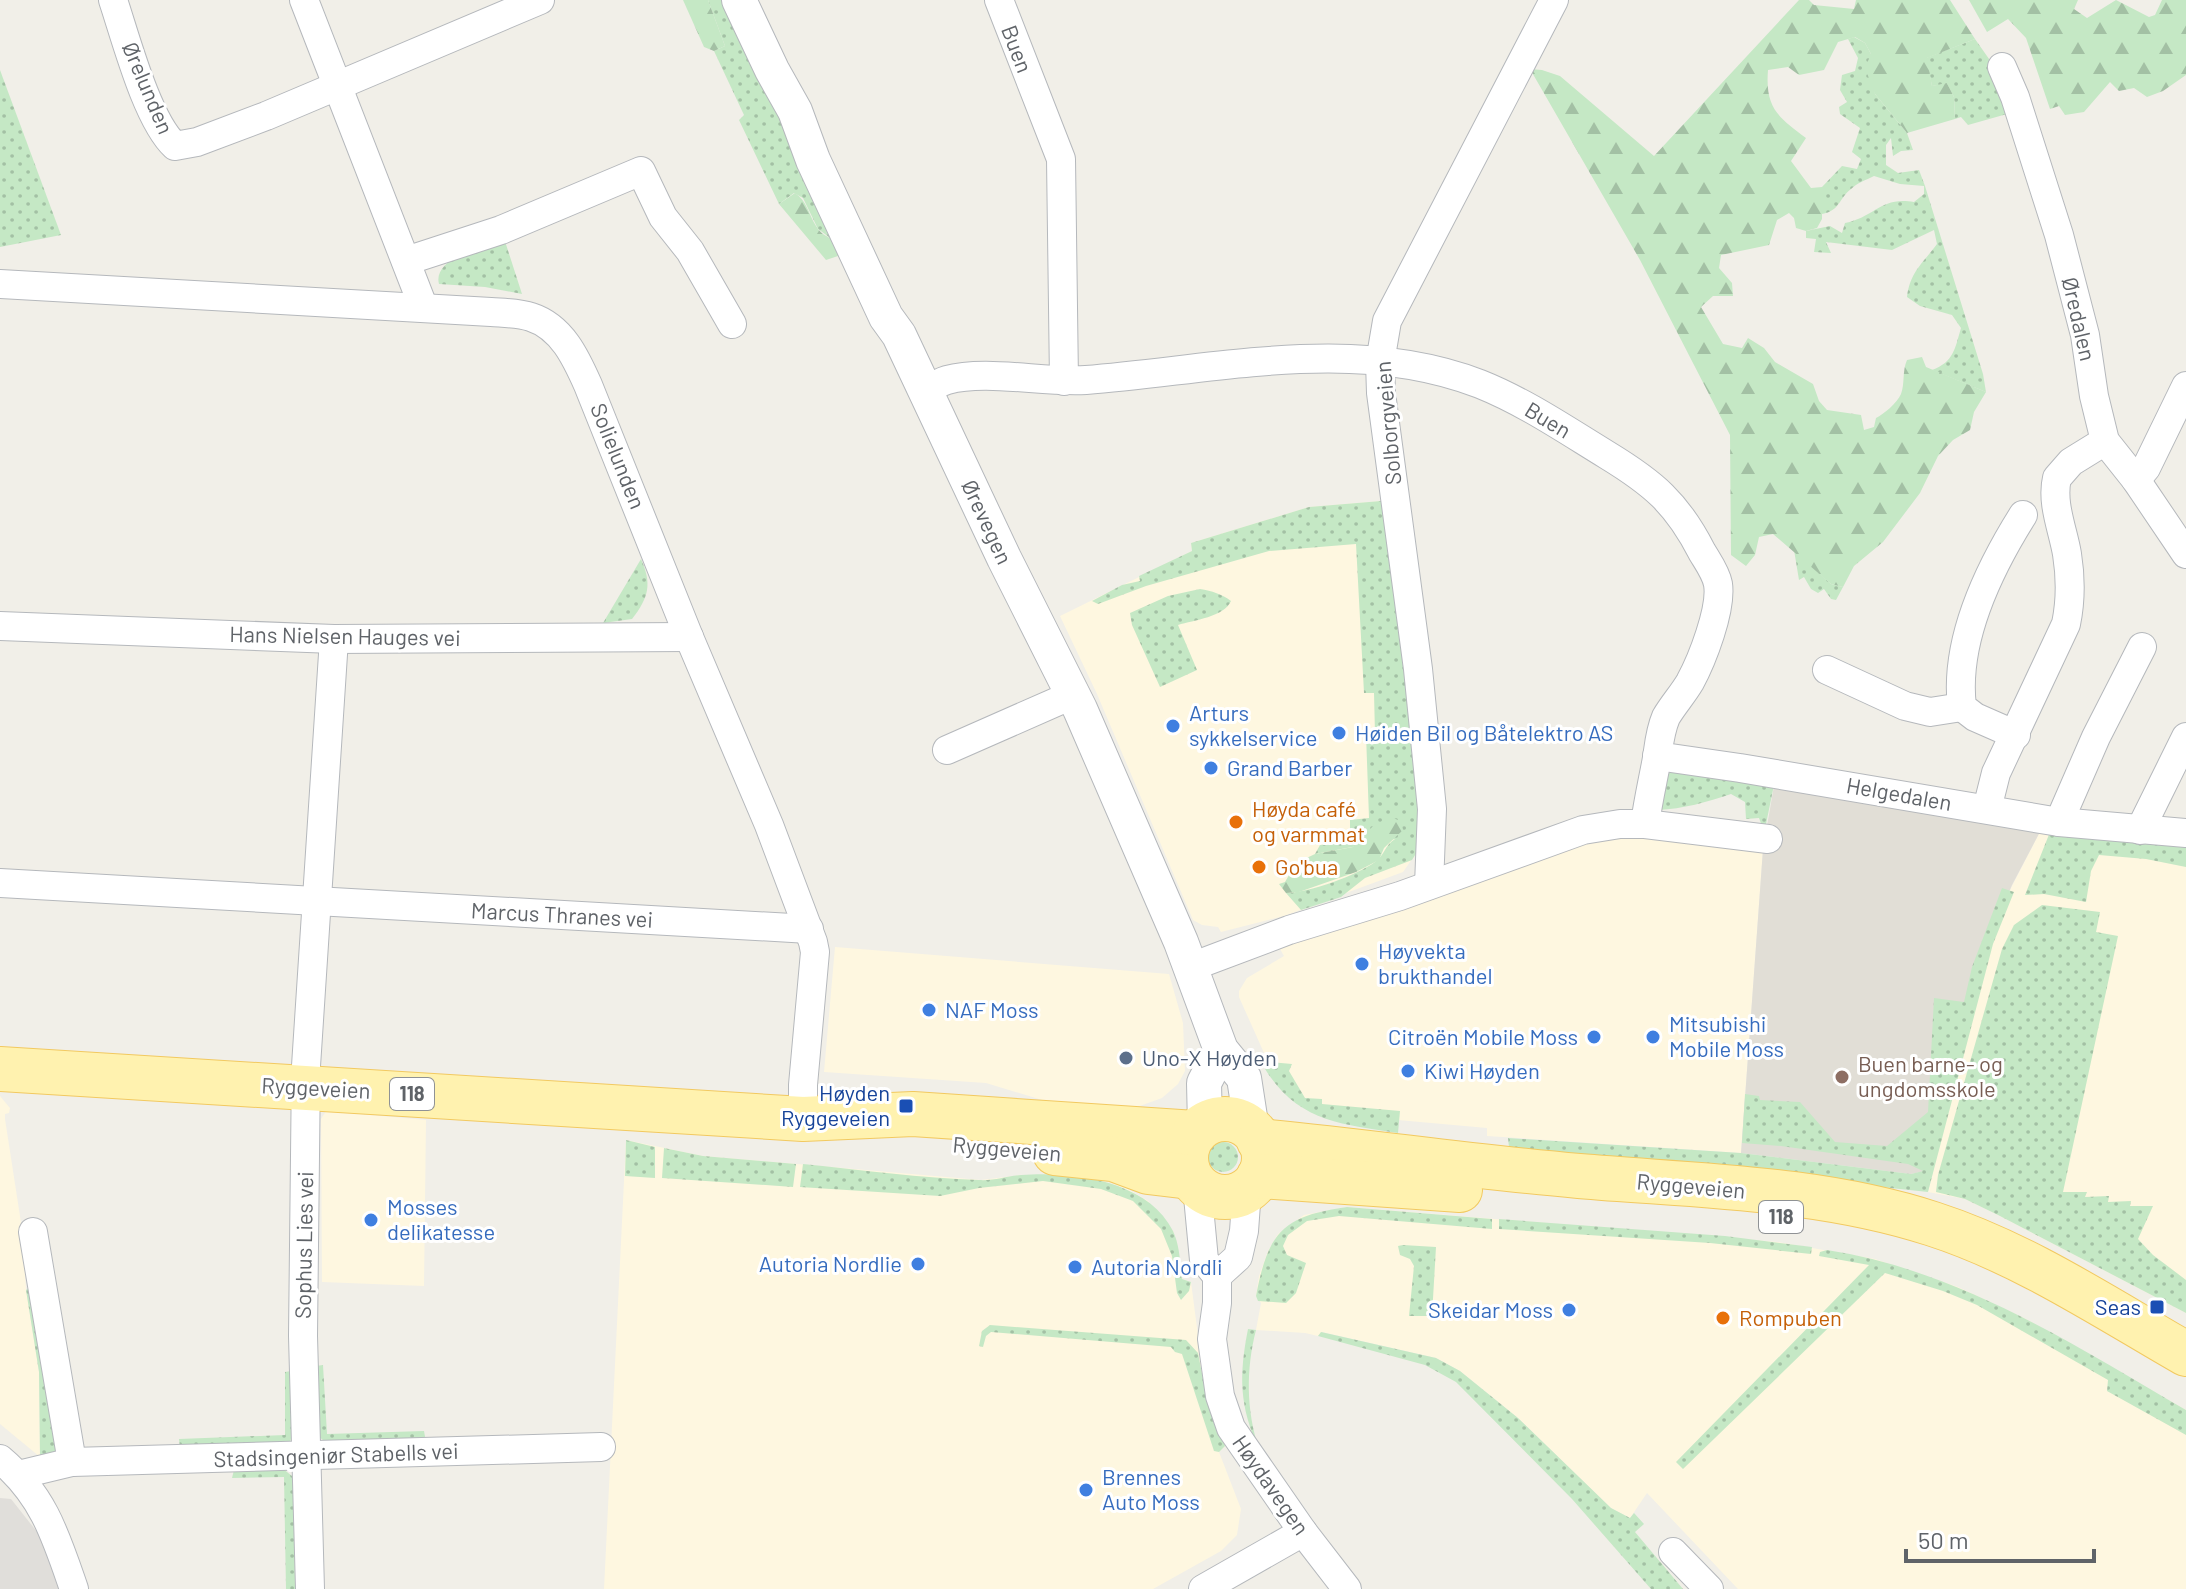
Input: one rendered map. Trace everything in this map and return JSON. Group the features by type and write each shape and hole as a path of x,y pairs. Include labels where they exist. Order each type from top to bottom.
{"main road":[{"name":"Ryggeveien","path":"0,1069 813,1119 913,1114 1200,1129"},
{"name":"Ryggeveien","path":"813,1119 921,1141 1113,1159 1148,1172 1194,1182"},
{"name":"118","path":"1194,1182 1208,1194 1234,1196 1254,1159 1242,1123 1217,1120 1200,1129"},
{"path":"1194,1182 1186,1154 1200,1129"},
{"name":"Ryggeveien","path":"1254,1159 1530,1172 1803,1195 1872,1208 1932,1224 1983,1243 2049,1275 2186,1354"},
{"name":"Ryggeveien","path":"1254,1159 1730,1211 1850,1228 1937,1251 2013,1283 2186,1380"}],"street":[{"name":"Ørelunden","path":"113,0 163,135 175,146 197,142 337,86"},
{"path":"304,0 423,306"},
{"path":"337,86 540,0"},
{"name":"Ørevegen","path":"739,0 795,111 813,160 886,317 899,335 1072,695 1191,967 1221,1050 1244,1078 1254,1159"},
{"name":"Buen","path":"999,0 1061,159 1064,381"},
{"name":"Solborgveien","path":"1442,886 1418,669 1381,393 1380,362 1387,321 1554,0"},
{"name":"Øredalen","path":"2002,67 2015,97 2059,235 2085,335 2094,396 2105,441 2136,480 2186,554"},
{"path":"406,261 501,230 641,171 663,217 690,251 732,324"},
{"name":"Solielunden","path":"0,284 423,306 530,317 547,325 573,351 809,929 815,952 803,1085 813,1119"},
{"name":"Buen","path":"926,391 947,380 977,376 1064,381 1251,361 1361,359 1448,374 1512,398 1636,472 1672,503 1688,524 1717,582 1718,595 1705,645 1691,680 1666,718 1659,738 1645,824"},
{"path":"2136,480 2146,468 2186,386"},
{"path":"1987,809 1996,773 2066,624 2071,598 2067,552 2056,503 2057,478 2078,457 2105,441"},
{"path":"1962,707 1962,666 1975,609 2023,515"},
{"name":"Hans Nielsen Hauges vei","path":"0,626 334,639 689,637"},
{"path":"315,901 334,639"},
{"path":"2059,822 2096,737 2142,647"},
{"path":"1827,670 1905,706 1930,712 1962,707 1975,717 2016,735"},
{"path":"947,750 1072,695"},
{"path":"2140,830 2186,737"},
{"name":"Helgedalen","path":"1657,756 2059,822 2186,833"},
{"path":"1191,967 1289,930 1403,902 1583,830 1620,824 1645,824 1768,839"},
{"name":"Marcus Thranes vei","path":"0,883 809,929"},
{"name":"Sophus Lies vei","path":"310,1589 303,1336 306,1087 315,901"},
{"path":"1200,1129 1204,1083 1221,1050"},
{"path":"1217,1276 1238,1257 1254,1159"},
{"name":"Høydavegen","path":"1194,1182 1204,1260 1217,1276 1212,1339 1220,1396 1231,1428 1347,1589"},
{"path":"33,1232 72,1462"},
{"name":"Stadsingeniør Stabells vei","path":"9,1467 72,1462 601,1447"},
{"path":"9,1467 46,1513 74,1589"},
{"path":"1203,1589 1303,1532"},
{"path":"1673,1552 1709,1589"}],"shaded area":[{"path":"1381,501 1417,852 1403,872 1284,916 1221,932 1218,927 1202,925 1193,920 1097,694 1060,616 1192,551 1191,543 1309,507"},
{"path":"1775,780 2043,826 1991,934 1925,1171 1911,1174 1741,1153 1763,849"},
{"path":"2043,826 2186,843 2186,1313 1965,1199 1928,1192 1991,934"},
{"path":"1617,836 1763,849 1741,1153 1487,1136 1487,1128 1331,1114 1277,1082 1239,991 1247,978 1284,956 1280,949 1561,845"},
{"path":"835,947 1169,974 1183,1023 1185,1071 1178,1084 1162,1098 1137,1107 1052,1103 986,1083 824,1072"},
{"path":"0,1096 10,1108 5,1119 39,1372 40,1457 0,1424"},
{"path":"326,1111 426,1120 424,1286 322,1282 321,1119"},
{"path":"626,1140 703,1156 981,1180 1021,1175 1069,1177 1126,1188 1148,1201 1173,1231 1182,1279 1191,1282 1205,1389 1225,1446 1219,1452 1241,1509 1237,1535 1221,1551 1153,1589 604,1589"},
{"path":"1347,1207 1778,1242 1875,1259 1958,1287 2026,1319 2186,1410 2186,1589 1738,1589 1647,1493 1630,1518 1611,1508 1518,1418 1460,1371 1436,1358 1322,1332 1318,1336 1256,1330 1261,1303 1256,1296 1259,1276 1278,1234 1304,1215"},
{"path":"0,1498 11,1499 45,1542 64,1589 0,1589"}],"green space":[{"path":"683,0 708,0 725,46 714,51 704,47"},
{"path":"708,0 722,0 768,97 783,109 836,242 818,229 803,198 794,193 779,204 739,120 744,115 714,51 725,46"},
{"path":"1799,0 1809,0 1814,5 1854,9 1856,0 1950,0 1975,39 1927,58 1932,86 1947,83 1954,97 1955,119 1907,133 1875,94 1865,68 1871,54 1865,43 1855,37 1838,42 1824,70 1799,75 1788,67 1768,70 1771,103 1788,124 1806,138 1791,161 1811,188 1822,187 1822,219 1817,228 1806,231 1796,228 1794,218 1789,213 1777,220 1769,245 1721,255 1719,268 1732,283 1733,296 1713,296 1701,307 1723,344 1742,348 1748,338 1764,348 1775,362 1813,384 1819,401 1827,410 1861,415 1864,430 1874,427 1876,418 1899,397 1907,360 1922,357 1926,367 1986,392 1974,412 1970,430 1953,440 1938,456 1920,493 1883,542 1854,566 1843,587 1831,584 1773,534 1759,537 1755,555 1746,566 1731,555 1730,435 1640,260 1530,69 1560,76 1654,156"},
{"path":"1969,0 2078,0 2074,9 2087,18 2116,0 2149,17 2155,15 2162,0 2186,0 2186,75 2163,91 2147,97 2134,88 2119,91 2110,82 2084,112 2065,115 2059,106 2050,109 2026,38 2008,19 1987,32"},
{"path":"1854,37 1865,43 1871,54 1875,94 1907,133 1913,150 1901,151 1893,156 1891,138 1886,145 1886,165 1898,173 1919,170 1983,374 1986,392 1932,370 1949,358 1961,328 1952,315 1920,306 1907,297 1914,274 1937,244 1934,230 1892,250 1826,242 1831,253 1814,252 1816,239 1806,238 1806,231 1830,226 1842,233 1845,223 1886,204 1914,202 1924,194 1924,186 1900,184 1874,176 1853,187 1836,207 1822,214 1822,187 1842,166 1857,169 1861,159 1852,152 1860,128 1840,114 1839,107 1847,102 1840,90 1842,75 1855,71 1858,58 1848,39"},
{"path":"1975,39 1994,66 2014,112 1968,125 1961,117 1955,119 1954,97 1947,84 1932,86 1926,58"},
{"path":"0,70 61,235 0,247"},
{"path":"795,193 805,204 819,231 835,243 841,255 826,260 779,204"},
{"path":"503,235 522,294 485,287 439,284 443,267 451,260"},
{"path":"1381,501 1421,794 1417,852 1412,860 1365,878 1341,897 1301,910 1286,893 1320,886 1356,873 1378,860 1395,839 1315,854 1320,845 1350,843 1350,820 1369,818 1366,734 1375,734 1374,693 1364,693 1356,544 1269,551 1146,586 1098,604 1092,601 1122,585 1140,581 1139,576 1192,551 1191,543 1309,507"},
{"path":"1794,550 1831,584 1843,587 1836,600 1831,599 1824,589 1818,593 1811,589 1804,577 1799,580"},
{"path":"641,559 647,576 647,590 642,604 632,619 603,623"},
{"path":"1200,589 1217,593 1231,601 1222,611 1178,625 1197,670 1160,687 1132,625 1130,613 1168,596"},
{"path":"1673,771 1775,780 1765,829 1759,818 1746,819 1745,802 1731,794 1695,805 1658,810 1665,776"},
{"path":"1390,817 1401,821 1403,830 1384,848 1379,860 1356,872 1299,892 1286,893 1279,884 1285,882 1296,863 1315,854 1353,847 1373,826"},
{"path":"2052,827 2186,843 2186,867 2146,859 2099,855 2091,871 2086,902 2044,894 2025,895"},
{"path":"2002,888 2014,892 1993,944 1928,1192 1509,1147 1508,1138 1741,1153 1911,1174 1923,1171 1908,1164 1742,1143 1745,1094 1759,1096 1760,1100 1800,1102 1835,1142 1887,1146 1928,1112 1934,998 1964,1002 1972,967"},
{"path":"2042,905 2100,912 2096,932 2118,936 2063,1192 2087,1192 2085,1197 2109,1196 2108,1202 2131,1201 2130,1206 2153,1206 2138,1239 2153,1255 2186,1280 2186,1313 1965,1199 1936,1192 1938,1175 2002,949 2014,925"},
{"path":"1269,1062 1292,1064 1289,1071 1305,1098 1322,1099 1322,1104 1400,1111 1398,1133 1340,1123 1307,1110 1278,1087 1265,1069"},
{"path":"626,1140 655,1147 655,1178 625,1176"},
{"path":"1223,1142 1233,1147 1238,1157 1233,1167 1223,1172 1213,1167 1208,1157 1213,1147"},
{"path":"664,1148 703,1156 796,1164 793,1187 662,1178"},
{"path":"803,1164 957,1179 985,1180 1041,1174 1107,1182 1146,1200 1161,1214 1173,1231 1182,1279 1191,1282 1189,1291 1181,1300 1177,1293 1172,1256 1161,1229 1133,1201 1101,1189 1043,1181 940,1196 800,1187"},
{"path":"1347,1207 1492,1219 1492,1229 1339,1216 1307,1221 1288,1235 1283,1246 1287,1255 1306,1263 1296,1293 1286,1303 1258,1301 1256,1296 1266,1257 1282,1231 1307,1216"},
{"path":"1499,1219 1725,1236 1812,1247 1811,1254 1710,1243 1499,1229"},
{"path":"1398,1246 1436,1247 1432,1316 1409,1316 1414,1266 1410,1259 1400,1255"},
{"path":"1827,1250 1922,1274 2013,1313 2186,1410 2186,1435 2107,1391 2108,1380 1977,1305 1885,1273 1683,1469 1676,1462 1869,1265 1819,1256 1820,1252"},
{"path":"30,1287 61,1453 40,1457 39,1372 26,1290"},
{"path":"990,1325 1186,1340 1198,1353 1205,1389 1225,1446 1219,1452 1214,1451 1182,1354 1171,1347 991,1332 986,1336 983,1347 979,1346 982,1331"},
{"path":"1248,1329 1256,1330 1250,1360 1249,1390 1259,1449 1244,1404 1242,1376"},
{"path":"1321,1332 1436,1358 1460,1371 1518,1418 1611,1508 1630,1518 1634,1513 1644,1524 1635,1532 1683,1589 1651,1589 1572,1499 1456,1382 1425,1365 1318,1336"},
{"path":"323,1365 327,1434 424,1431 426,1442 327,1443 319,1437 316,1366"},
{"path":"291,1371 293,1434 289,1444 180,1449 179,1439 285,1435 285,1372"},
{"path":"282,1468 294,1482 295,1589 286,1589 284,1477 232,1478 234,1470"}],"place":[{"name":"Arturs sykkelservice","path":"1173,726"},
{"name":"Høiden Bil og Båtelektro AS","path":"1339,733"},
{"name":"Grand Barber","path":"1211,768"},
{"name":"Høyda café og varmmat","path":"1236,822"},
{"name":"Go'bua","path":"1259,867"},
{"name":"Høyvekta brukthandel","path":"1362,964"},
{"name":"NAF Moss","path":"929,1010"},
{"name":"Citroën Mobile Moss","path":"1594,1037"},
{"name":"Mitsubishi Mobile Moss","path":"1653,1037"},
{"name":"Uno-X Høyden","path":"1126,1058"},
{"name":"Kiwi Høyden","path":"1408,1071"},
{"name":"Buen barne- og ungdomsskole","path":"1842,1077"},
{"name":"Høyden Ryggeveien","path":"906,1106"},
{"name":"Mosses delikatesse","path":"371,1220"},
{"name":"Autoria Nordlie","path":"918,1264"},
{"name":"Autoria Nordli","path":"1075,1267"},
{"name":"Seas","path":"2157,1307"},
{"name":"Skeidar Moss","path":"1569,1310"},
{"name":"Rompuben","path":"1723,1318"},
{"name":"Brennes Auto Moss","path":"1086,1490"}]}
